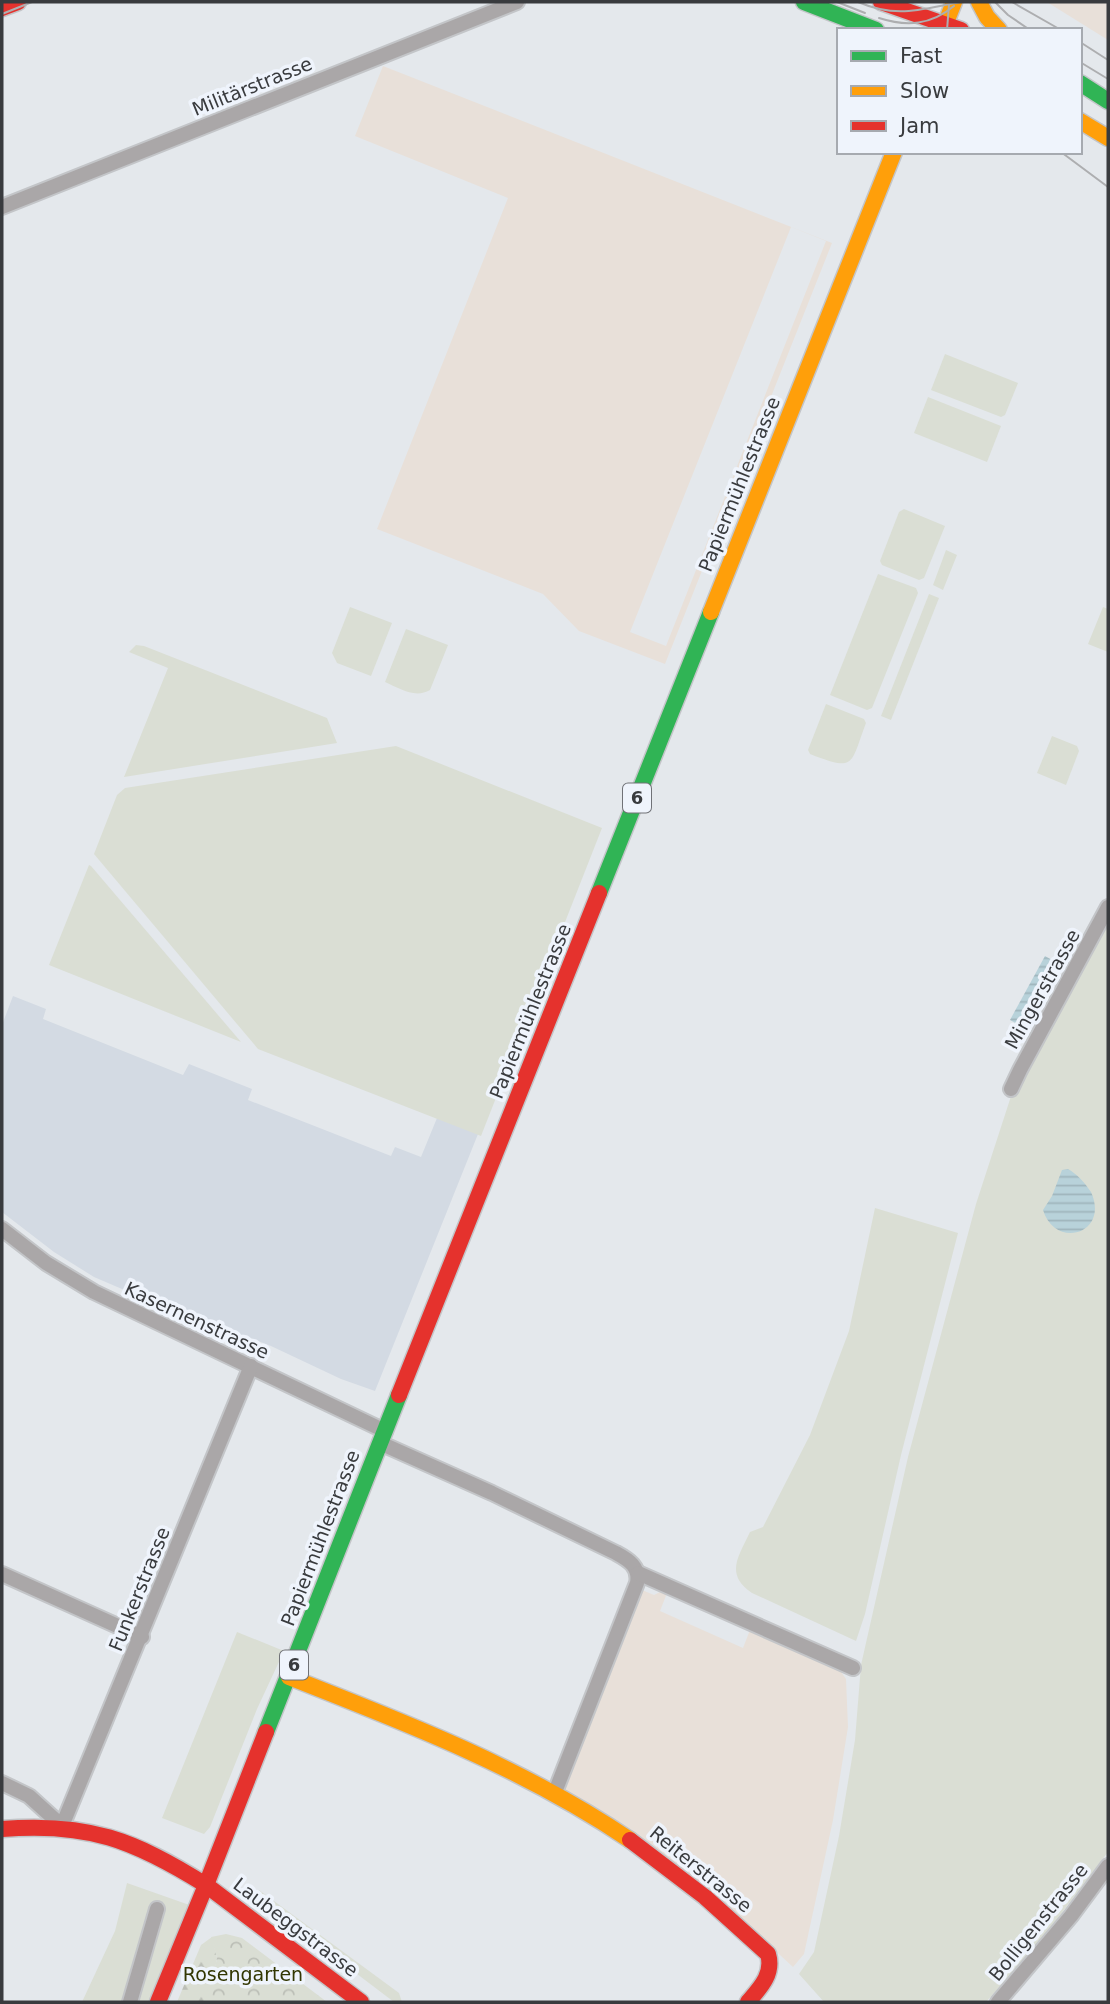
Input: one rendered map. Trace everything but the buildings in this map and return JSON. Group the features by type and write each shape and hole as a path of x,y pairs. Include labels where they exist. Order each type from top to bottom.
{"main road":[{"path":"2,8 18,2"},
{"path":"804,2 871,28"},
{"path":"881,2 944,27 954,2"},
{"path":"979,2 997,28"},
{"path":"824,10 863,28"},
{"path":"1082,84 1108,101"},
{"path":"1082,97 1108,114"},
{"path":"1082,122 1108,138"},
{"name":"Papiermühlestrasse","path":"158,2002 893,154"},
{"name":"Reiterstrasse","path":"289,1677 453,1742 555,1792 604,1821 659,1860 765,1951 771,1960 771,1970 748,2002"},
{"name":"Laubeggstrasse","path":"2,1829 62,1826 102,1833 173,1864 206,1885 361,2002"}],"street":[{"name":"Militärstrasse","path":"2,207 517,2"},
{"name":"Mingerstrasse","path":"1011,1089 1108,907"},
{"name":"Kasernenstrasse","path":"2,1229 46,1263 82,1286 251,1366 382,1437"},
{"name":"Funkerstrasse","path":"62,1826 142,1637 251,1366"},
{"path":"382,1437 624,1557 638,1573 853,1668"},
{"path":"555,1792 638,1583 638,1573"},
{"path":"2,1574 142,1637"},
{"path":"2,1783 29,1796 62,1826"},
{"name":"Bolligenstrasse","path":"998,2002 1059,1932 1108,1866"},
{"path":"130,2002 157,1909"}],"shaded area":[{"path":"1047,2 1108,2 1108,40"},
{"path":"383,66 832,243 665,664 579,631 543,594 377,529 508,198 355,136","holes":["791,227 826,241 666,646 630,632"]},
{"path":"13,996 46,1009 43,1019 183,1075 189,1064 252,1089 248,1100 391,1156 395,1147 421,1157 437,1118 478,1134 375,1391 341,1379 271,1346 218,1326 199,1322 94,1277 54,1252 2,1212 2,1025"},
{"path":"664,1590 839,1669 846,1679 848,1727 833,1820 804,1954 793,1967 744,1922 564,1789 640,1591 654,1595","holes":["667,1593 750,1630 743,1648 660,1611"]}],"green space":[{"path":"945,354 1018,383 1005,415 1001,417 931,390"},
{"path":"928,397 1001,426 987,462 914,433"},
{"path":"904,509 945,526 924,578 919,580 882,565 880,561 899,512"},
{"path":"946,550 957,555 943,590 933,585"},
{"path":"878,574 916,588 918,593 872,708 867,710 830,695"},
{"path":"929,594 939,598 891,720 881,716"},
{"path":"350,607 392,623 371,676 337,663 332,653"},
{"path":"1103,607 1108,609 1108,652 1088,644"},
{"path":"406,629 448,645 430,690 407,692 385,682"},
{"path":"136,645 327,718 337,743 124,777 168,668 129,652"},
{"path":"826,704 864,719 866,723 853,756 844,763 825,760 810,754 808,750"},
{"path":"1052,736 1077,746 1079,751 1066,785 1037,773"},
{"path":"396,746 602,828 481,1136 258,1049 94,854 117,795 125,788"},
{"path":"89,865 91,866 241,1042 49,965"},
{"path":"1108,911 1108,1852 1045,1935 986,2002 824,2002 799,1974 814,1952 839,1836 855,1740 861,1665 908,1457 976,1204 1014,1087"},
{"path":"875,1208 958,1233 901,1455 865,1614 856,1641 752,1593 738,1579 736,1564 750,1532 763,1527 810,1435 849,1331"},
{"path":"237,1632 284,1651 257,1709 210,1827 204,1834 162,1818"},
{"path":"127,1883 195,1907 157,2002 82,2002 115,1931"},
{"path":"259,1890 399,1993 402,2002 394,2002 278,1914 256,1892"},
{"name":"Rosengarten","path":"226,1934 242,1938 327,2002 208,2002 217,1958 211,1937"},
{"path":"212,1937 217,1958 209,2002 177,2002 201,1945"}],"water":[{"path":"1045,956 1061,965 1026,1029 1010,1020"},
{"path":"1068,1169 1089,1189 1095,1206 1093,1218 1087,1227 1079,1232 1068,1233 1058,1230 1049,1222 1043,1210 1052,1196 1062,1170"}],"tram line":[{"path":"2,14 32,2"},
{"path":"837,2 865,13"},
{"path":"858,2 898,11 921,10 961,2"},
{"path":"995,2 1027,28"},
{"path":"1012,2 1058,28"},
{"path":"947,28 949,5"},
{"path":"879,18 899,23 928,21 954,6"},
{"path":"1082,43 1108,60"},
{"path":"1082,63 1108,79"},
{"path":"1064,154 1108,187"}],"traffic: fast":[{"path":"804,2 871,28"},
{"path":"1082,84 1108,101"},
{"path":"599,893 711,612"},
{"path":"266,1732 399,1395"}],"traffic: slow":[{"path":"944,28 954,2"},
{"path":"979,2 997,28"},
{"path":"1082,122 1108,138"},
{"path":"711,612 893,154"},
{"path":"289,1677 421,1730 507,1769 590,1814 630,1840"}],"traffic: jam":[{"path":"2,8 18,2"},
{"path":"881,2 955,28"},
{"path":"399,1395 599,893"},
{"path":"266,1732 206,1885 361,2002"},
{"path":"2,1829 60,1828 109,1838 156,1856 206,1885 158,2002"},
{"path":"630,1840 705,1897 768,1954 767,1974 748,2002"}]}
